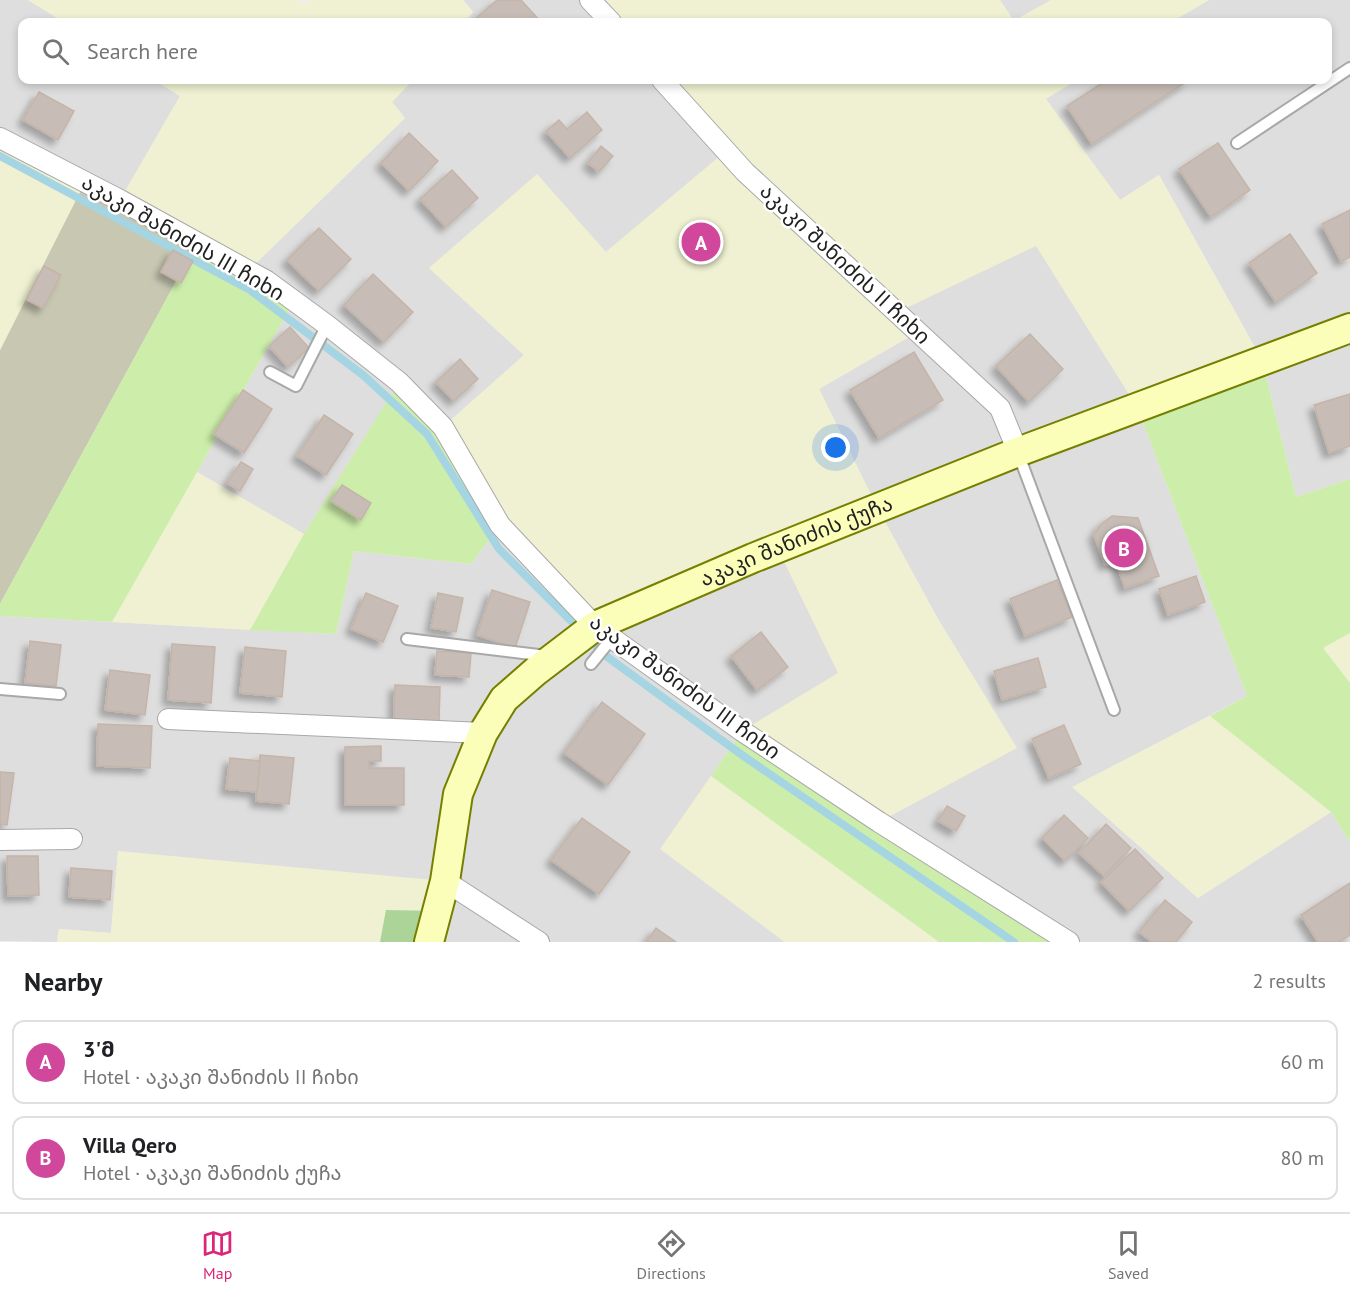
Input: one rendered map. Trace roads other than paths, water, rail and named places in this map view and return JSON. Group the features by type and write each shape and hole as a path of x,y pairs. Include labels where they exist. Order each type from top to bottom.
{"street":[{"path":"590,0 606,18"},
{"name":"აკაკი შანიძის II ჩიხი","path":"666,84 745,172 1000,408 1018,452"},
{"name":"აკაკი შანიძის III ჩიხი","path":"0,138 120,200 267,281 327,325 399,382 444,427 500,525 604,632 742,731 1069,942"},
{"name":"აკაკი შანიძის ქუჩა","path":"429,942 445,881 458,794 483,733 504,699 554,657 753,558 1018,452 1350,328"},
{"path":"168,719 483,733"},
{"path":"0,840 72,839"},
{"path":"445,881 539,942"}],"lane":[{"path":"1332,80 1350,68"},
{"path":"1237,143 1326,84"},
{"path":"270,372 296,386 327,325"},
{"path":"1018,452 1114,710"},
{"path":"591,664 604,632"},
{"path":"407,639 554,657"},
{"path":"0,688 60,694"}],"waterway":[{"path":"0,156 250,290 363,375 427,434 499,549 606,656 742,755 1014,942"}],"place":[{"name":"3'მ","path":"701,242"},
{"name":"Villa Qero","path":"1124,548"}]}
